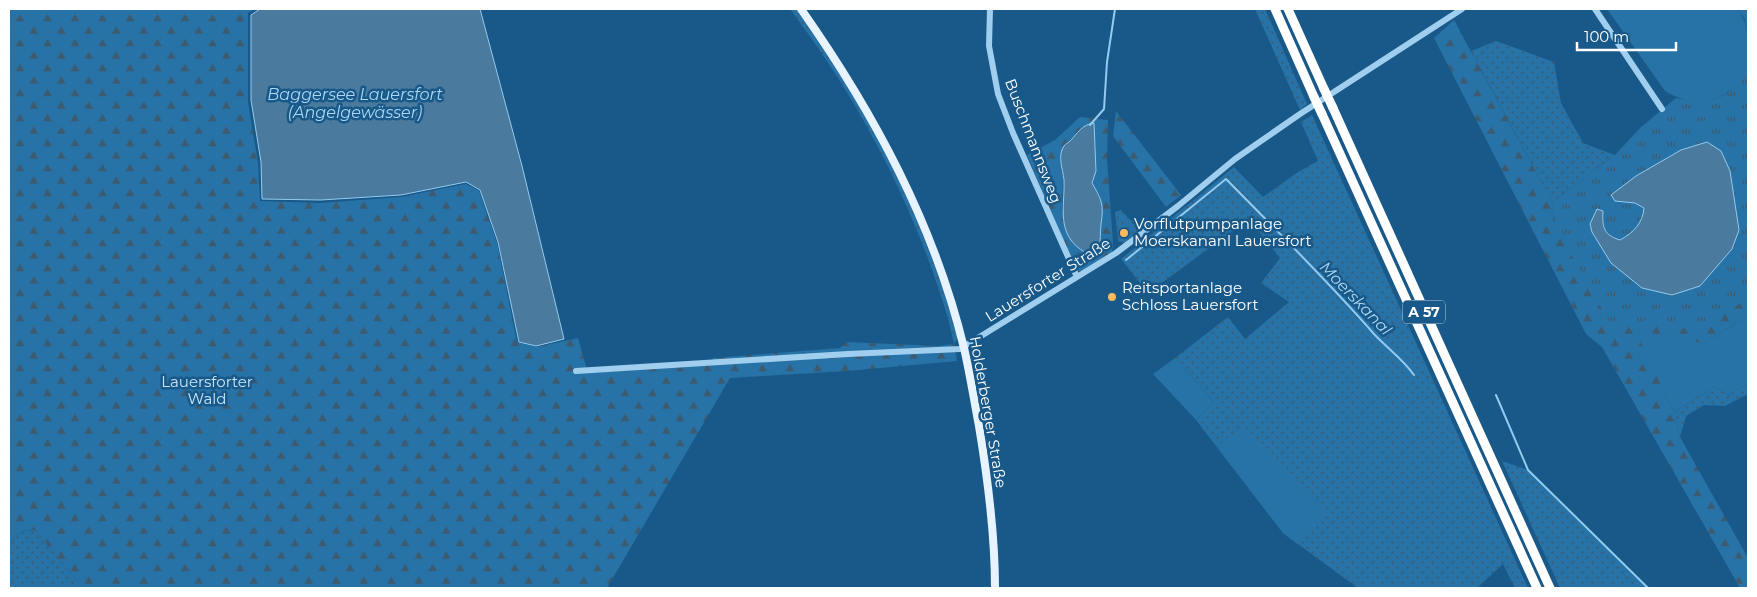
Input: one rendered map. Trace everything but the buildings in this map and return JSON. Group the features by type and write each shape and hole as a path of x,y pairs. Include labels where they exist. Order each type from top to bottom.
{"highway":[{"name":"A 57","path":"1275,9 1537,588"},
{"name":"A 57","path":"1288,9 1550,588"}],"main road":[{"name":"Holderberger Straße","path":"801,9 848,78 872,118 901,175 926,232 947,289 964,346 987,471 995,588"}],"street":[{"name":"Buschmannsweg","path":"990,9 988,46 998,94 1017,142 1077,277"},
{"name":"Lauersforter Straße","path":"576,371 960,349 1116,253 1178,206 1227,165 1292,119 1462,9"},
{"path":"1595,9 1662,109"}],"green space":[{"name":"Lauersforter Wald","path":"9,9 255,9 248,13 248,102 258,163 260,201 320,203 401,197 466,184 479,191 497,243 517,342 536,347 578,338 588,373 710,365 713,358 840,348 847,342 938,346 954,344 957,361 847,371 730,378 607,588 83,588 35,530 22,531 9,541"},
{"path":"790,9 796,9 836,65 863,108 884,149 919,226 939,279 957,334 954,344 947,314 930,264 917,230 886,163 851,99"},
{"path":"1255,9 1265,9 1307,104 1300,110"},
{"path":"1607,9 1737,9 1747,30 1748,62 1734,87 1724,95 1702,101 1690,101 1677,97 1665,91"},
{"path":"1737,9 1748,9 1748,37 1745,19"},
{"path":"1454,20 1552,202 1554,224 1748,298 1748,316 1704,343 1641,341 1674,412 1680,437 1748,558 1748,588 1740,588 1602,347 1586,334 1434,38"},
{"path":"1496,41 1554,62 1561,103 1583,143 1615,155 1552,202 1471,51"},
{"path":"1748,62 1748,298 1702,329 1610,323 1554,224 1552,202 1615,155 1640,128 1676,98 1701,101 1711,100 1728,92 1742,75"},
{"path":"1116,111 1181,195 1166,207 1113,136"},
{"path":"1312,115 1528,588 1515,588 1503,564 1477,588 1358,588 1283,533 1196,420 1214,402 1175,358 1228,317 1245,339 1289,302 1261,283 1280,258 1249,219 1148,293 1121,259 1234,167 1263,197 1298,172 1318,161 1301,122"},
{"path":"1080,117 1108,120 1107,159 1112,252 1082,271 1077,271 1027,155 1055,140","holes":["1083,126 1095,160 1092,183 1100,196 1101,240 1062,209 1064,146"]},
{"path":"1121,210 1130,220 1135,222 1138,230 1124,243 1118,241 1115,212"},
{"path":"1748,316 1748,383 1729,395 1714,387 1674,412 1640,341 1647,335 1704,343"},
{"path":"1175,358 1214,402 1196,420 1153,374"},
{"path":"1748,383 1748,394 1725,406 1704,405 1686,416 1680,437 1674,412 1714,387 1729,395"},
{"path":"1242,425 1267,448 1328,515 1297,544 1283,533 1217,447"},
{"path":"1502,461 1528,470 1648,588 1560,588"},
{"path":"35,530 83,588 9,588 9,541 22,531"}],"water":[{"name":"Baggersee Lauersfort (Angelgewässer)","path":"260,9 480,9 522,166 564,339 536,346 519,342 498,242 480,190 466,182 401,195 321,200 262,199 261,162 251,100 251,15"},
{"path":"1094,123 1096,171 1092,183 1100,198 1102,212 1099,248 1086,253 1076,246 1066,230 1063,211 1064,180 1061,154 1064,145 1080,130"},
{"path":"1707,142 1721,151 1730,171 1739,230 1732,249 1700,286 1672,295 1642,288 1611,263 1592,232 1590,224 1597,209 1603,211 1603,222 1607,233 1620,240 1625,237 1639,223 1644,208 1635,203 1615,201 1611,195 1636,176 1681,150"}],"waterway":[{"name":"Moerskanal","path":"1090,125 1104,109 1107,62 1115,9"},
{"name":"Moerskanal","path":"1126,260 1226,179 1414,375"},
{"name":"Moerskanal","path":"1496,395 1528,470 1648,588"}],"place":[{"name":"Vorflutpumpanlage Moerskananl Lauersfort","path":"1124,233"},
{"name":"Reitsportanlage Schloss Lauersfort","path":"1112,297"}]}
